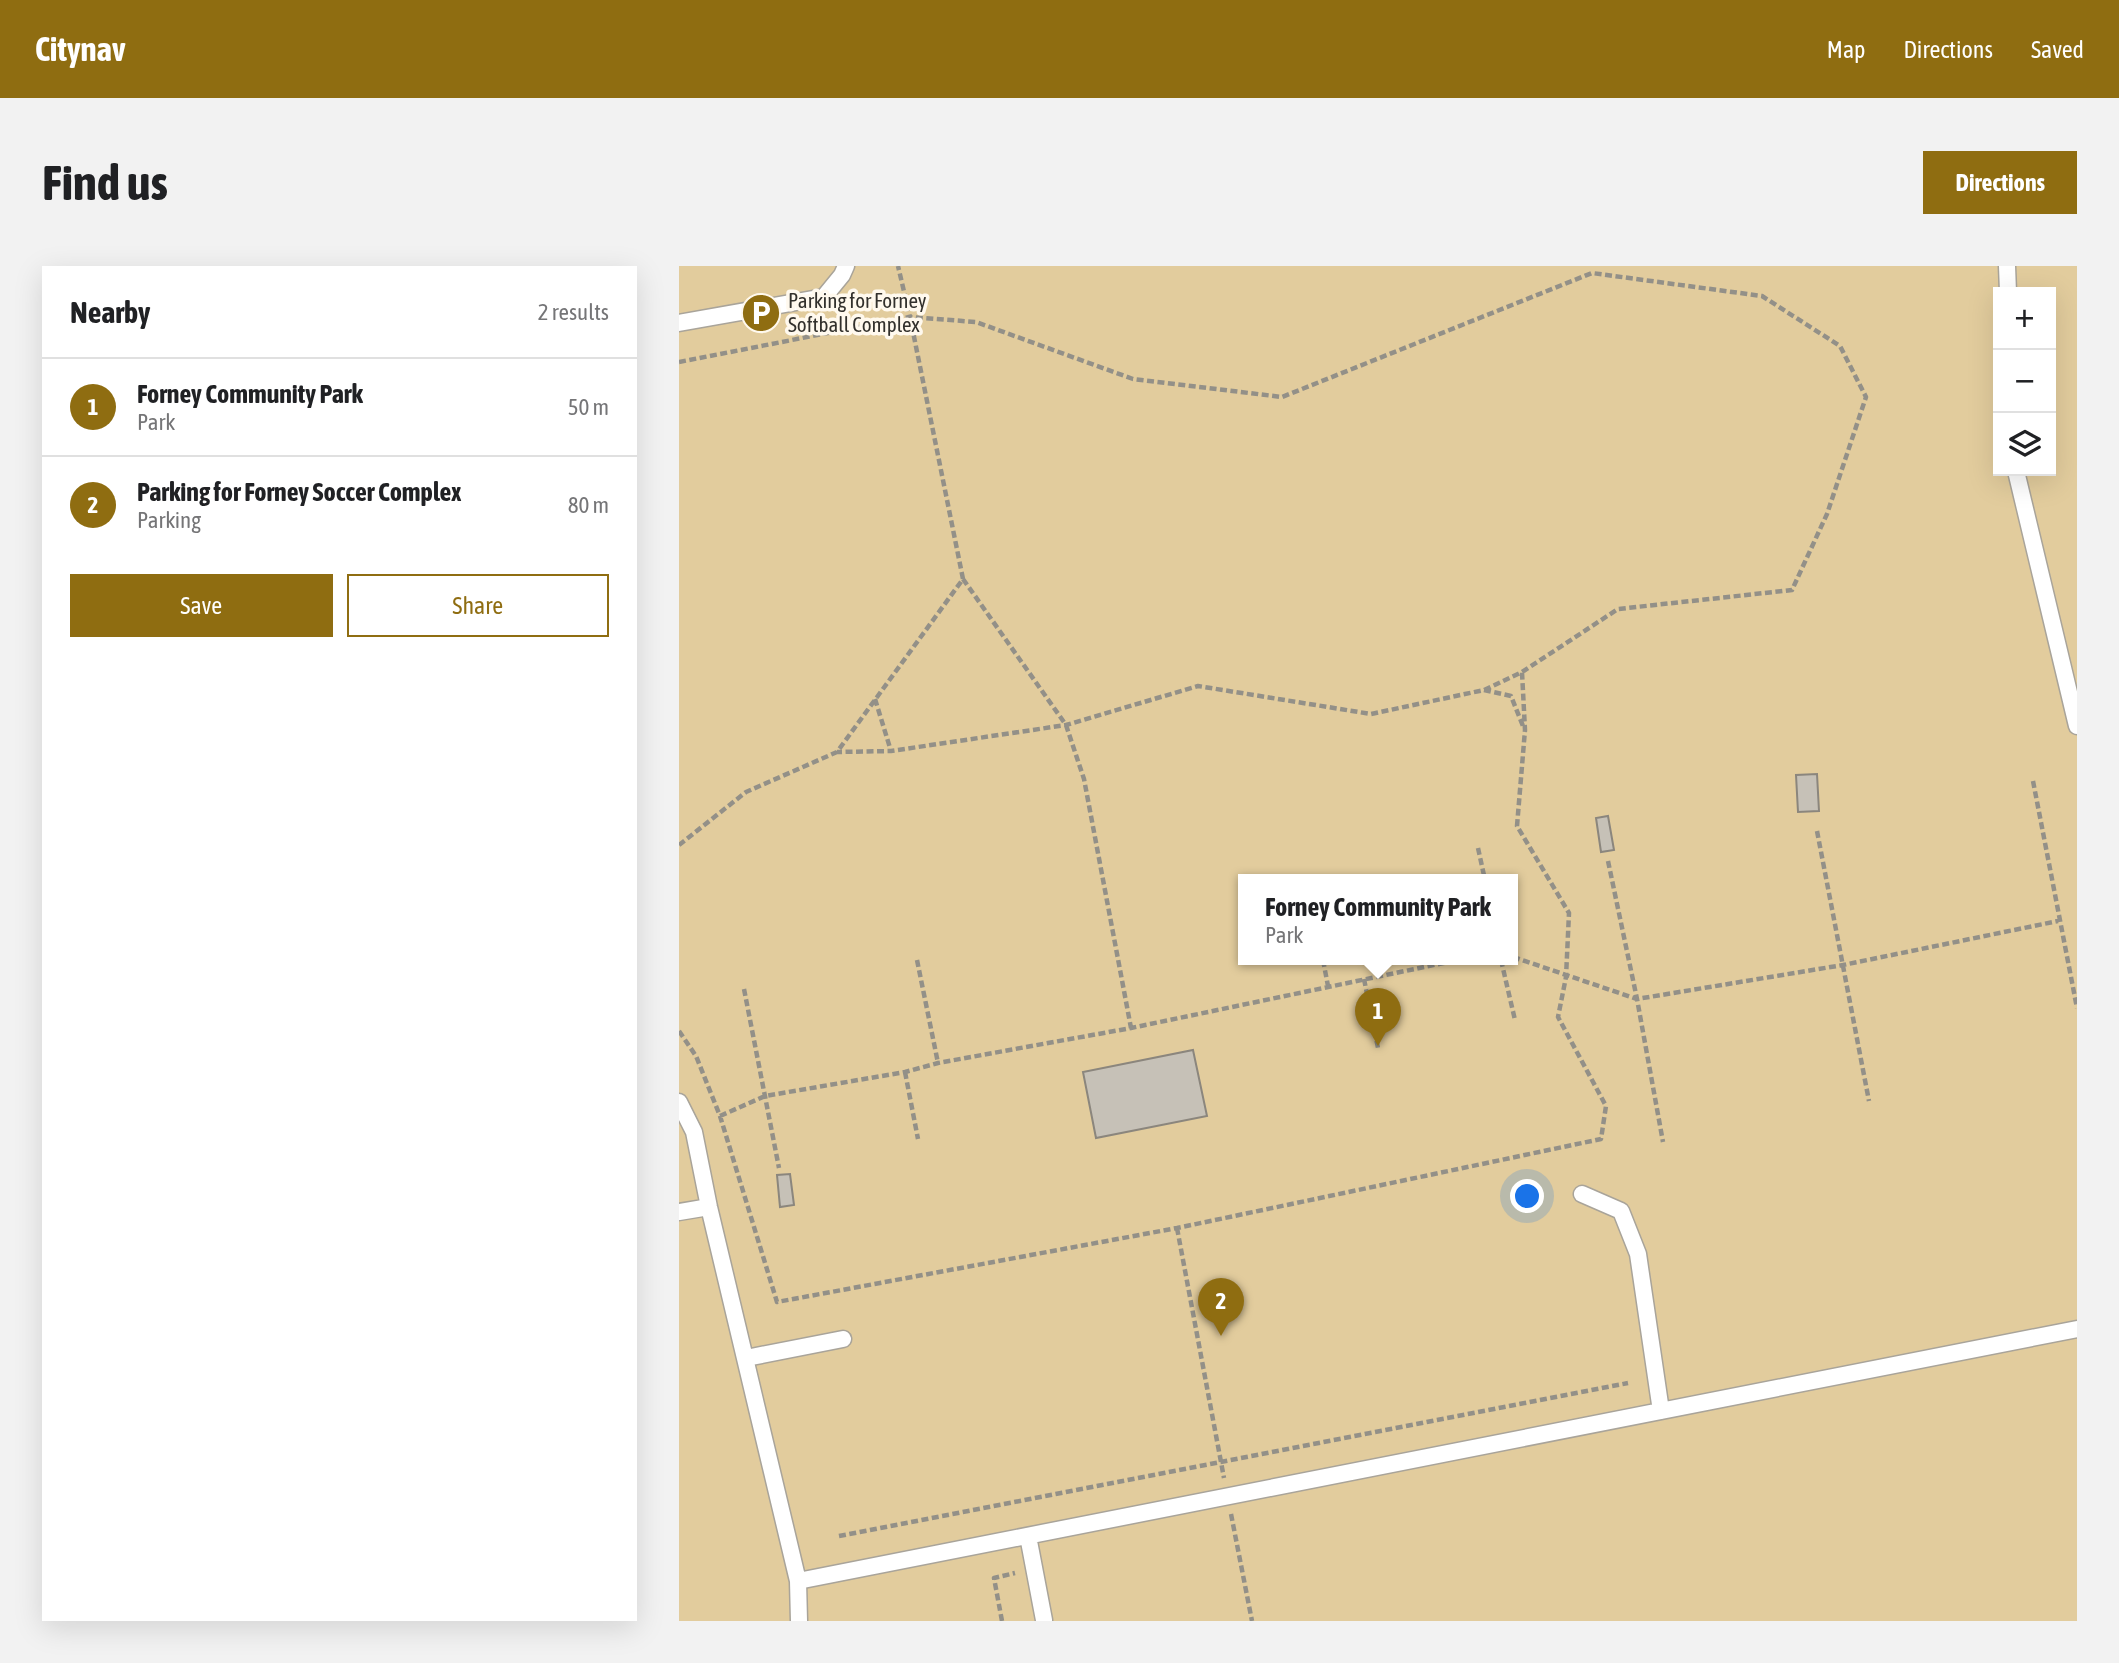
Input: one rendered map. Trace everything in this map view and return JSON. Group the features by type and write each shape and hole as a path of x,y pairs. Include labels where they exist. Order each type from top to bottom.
{"lane":[{"path":"679,323 824,297 846,266"},
{"path":"2007,266 2008,287"},
{"path":"2017,476 2077,726"},
{"path":"679,1102 694,1132 709,1207 798,1581 799,1621"},
{"path":"1582,1194 1621,1211 1637,1254 1661,1411"},
{"path":"679,1212 709,1207"},
{"path":"798,1581 2077,1329"},
{"path":"746,1358 843,1339"},
{"path":"1028,1536 1044,1620"}],"path":[{"path":"898,266 963,579 1066,725 1084,779 1131,1028"},
{"path":"679,362 910,317 976,323 1133,379 1282,397 1592,273 1762,296 1840,346 1866,397 1827,514 1792,590 1618,609 1522,673 1484,690 1371,714 1198,686 1066,725 891,751 837,752 746,792 679,845"},
{"path":"837,752 963,579"},
{"path":"679,1031 696,1056 720,1115 777,1302 1177,1228 1601,1139 1606,1106 1558,1017 1566,977 1569,913 1517,826 1525,730 1522,673"},
{"path":"1484,690 1511,696 1525,730"},
{"path":"875,699 891,751"},
{"path":"2033,781 2077,1008"},
{"path":"1817,831 1869,1101"},
{"path":"1478,848 1484,874"},
{"path":"1608,860 1663,1142"},
{"path":"1518,959 1637,999 1843,965 2059,922"},
{"path":"916,960 938,1063"},
{"path":"1323,965 1328,986"},
{"path":"720,1115 765,1096 1131,1028 1433,965"},
{"path":"1502,965 1515,1020"},
{"path":"1364,979 1378,1048"},
{"path":"744,989 779,1168"},
{"path":"905,1072 918,1139"},
{"path":"1177,1228 1252,1621"},
{"path":"839,1536 1628,1383"},
{"path":"1002,1621 994,1578 1034,1569"}],"shaded area":[{"path":"679,266 2077,266 2077,1621 679,1621"}],"building":[{"path":"1817,774 1819,811 1798,812 1796,775"},
{"path":"1608,816 1614,850 1601,852 1596,818"},
{"path":"1193,1050 1207,1116 1096,1138 1083,1072"},
{"path":"790,1174 794,1205 780,1207 777,1175"}],"place":[{"name":"Parking for Forney Softball Complex","path":"761,313"},
{"name":"Forney Community Park","path":"1378,1046"},
{"name":"Parking for Forney Soccer Complex","path":"1221,1336"}]}
